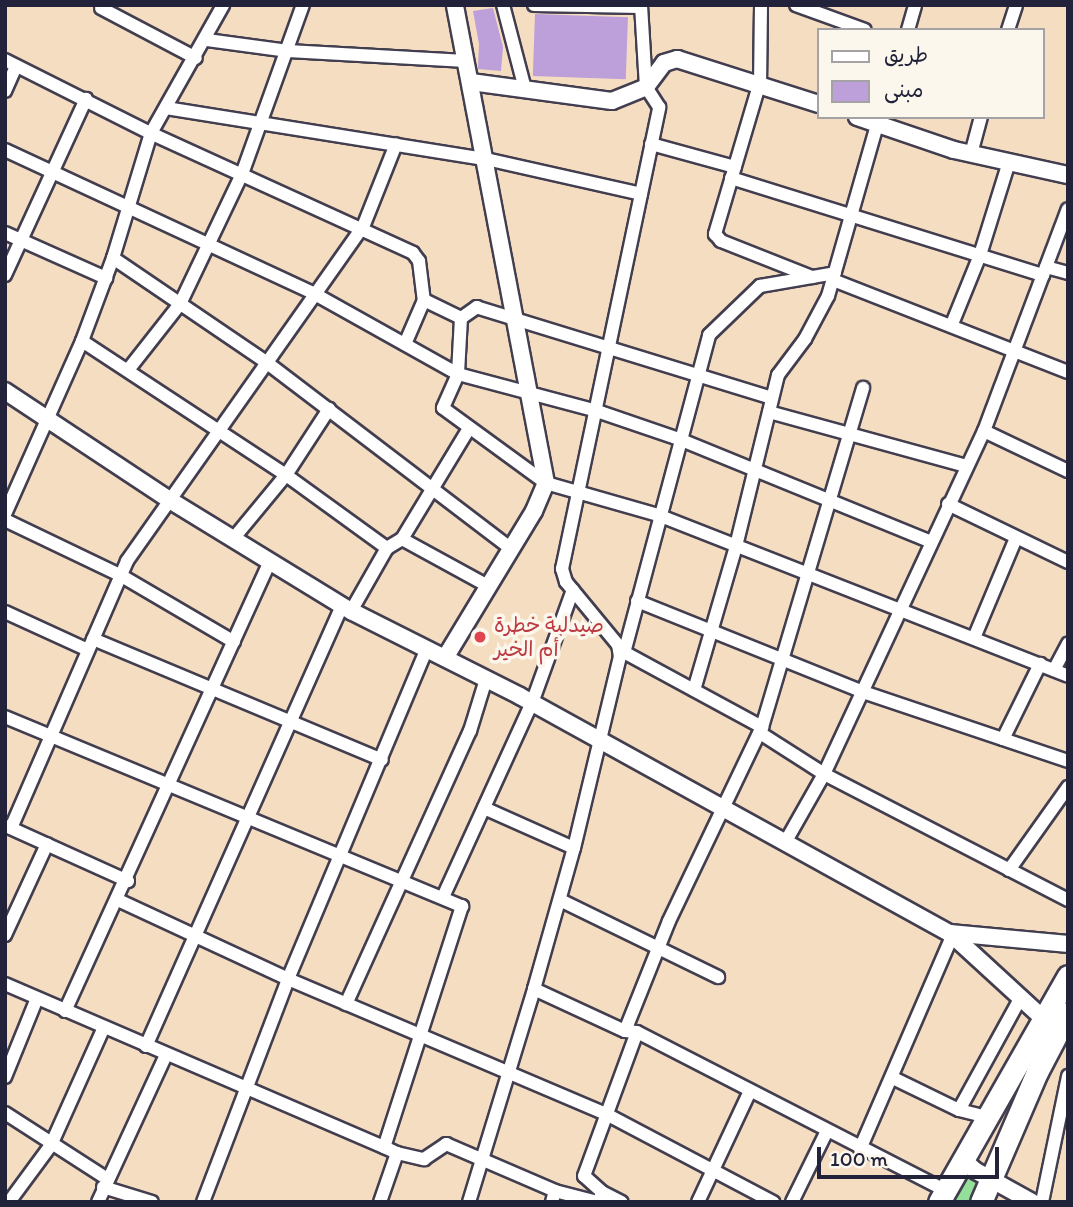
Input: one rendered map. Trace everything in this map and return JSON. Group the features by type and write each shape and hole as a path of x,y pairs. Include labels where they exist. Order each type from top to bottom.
{"highway":[{"path":"942,1196 1068,976"},
{"path":"981,1202 1068,1013"}],"street":[{"path":"5,514 50,420 82,341 113,258 151,133 207,40 223,5"},
{"path":"128,370 180,304 242,174 303,5"},
{"path":"445,659 546,483 517,317 455,5"},
{"path":"503,5 525,89"},
{"path":"534,5 641,6 646,87 659,107 562,569 573,590 622,652 761,730 824,774 1068,900"},
{"path":"761,5 760,82 733,172 717,238 812,277"},
{"path":"796,5 859,28"},
{"path":"909,28 915,5"},
{"path":"1009,28 1016,5"},
{"path":"101,8 196,58"},
{"path":"207,40 288,51 466,61"},
{"path":"471,82 612,101 646,87 664,63 677,59 760,82 818,104"},
{"path":"5,91 11,63 151,133 363,228 416,256 424,300 405,344"},
{"path":"5,275 86,99"},
{"path":"166,108 261,127 396,144 486,159 640,194"},
{"path":"971,155 980,119"},
{"path":"694,690 736,546 772,398 782,369 813,326 834,277 878,121 971,155 1068,175"},
{"path":"128,881 8,827 120,575 215,430 363,228 396,144"},
{"path":"651,144 852,214 981,255 1044,271 1068,273"},
{"path":"5,150 313,293 458,374 597,411 679,439 755,469 830,504 931,542"},
{"path":"952,324 981,255 1009,162"},
{"path":"786,841 824,774 984,431 1068,209"},
{"path":"5,233 106,278"},
{"path":"113,258 266,362 509,547"},
{"path":"469,1202 560,900 657,515 709,335 754,290 768,283 834,277 1015,348 1068,372"},
{"path":"424,300 461,318"},
{"path":"461,318 477,307 517,317 698,372 772,398"},
{"path":"461,318 458,374 443,408 468,430 546,483 657,515 1068,676"},
{"path":"82,341 286,475 387,548"},
{"path":"599,1198 583,1176 608,1115 658,947 761,730 785,659 863,388"},
{"path":"5,391 169,499 346,608 599,739 951,934 1044,1018"},
{"path":"233,539 286,475 329,409"},
{"path":"769,412 967,466"},
{"path":"146,1046 290,723 346,608 387,548 402,539 468,430"},
{"path":"984,431 1068,471"},
{"path":"948,504 1068,561"},
{"path":"5,520 120,575 234,642"},
{"path":"974,638 1016,538"},
{"path":"402,539 488,586"},
{"path":"65,1010 128,881 270,561"},
{"path":"443,897 532,703 573,590"},
{"path":"637,601 712,628 863,692 1068,761"},
{"path":"5,612 213,690 382,760"},
{"path":"1054,670 1068,644"},
{"path":"203,1202 244,1088 288,979 427,649"},
{"path":"1003,739 1040,664"},
{"path":"346,1004 400,878 470,731 486,679"},
{"path":"5,717 400,878 443,897 463,910 384,1147"},
{"path":"1009,870 1068,787"},
{"path":"484,808 574,848"},
{"path":"5,935 11,909 47,844"},
{"path":"118,900 288,979 608,1115 772,1202"},
{"path":"560,900 718,977"},
{"path":"951,934 1066,942"},
{"path":"860,1149 893,1078 951,934"},
{"path":"5,984 397,1153 424,1159 446,1144 554,1196 622,1202"},
{"path":"534,989 631,1031 750,1091 942,1196"},
{"path":"5,1077 37,998"},
{"path":"959,1110 1020,999"},
{"path":"9,1202 26,1173 51,1145 104,1027"},
{"path":"98,1202 166,1055"},
{"path":"1042,1202 1068,1076"},
{"path":"893,1078 959,1110 987,1117"},
{"path":"698,1202 710,1170 750,1091"},
{"path":"5,1113 105,1183 152,1202"},
{"path":"792,1202 827,1131"},
{"path":"380,1202 397,1153"},
{"path":"962,1159 1031,1202"}],"green space":[{"path":"962,1172 979,1179 971,1202 944,1202"}],"building":[{"path":"493,8 503,47 501,71 478,69 479,44 473,11"},
{"path":"535,14 628,17 626,79 533,76"}],"place":[{"name":"صيدلية خطرة أم الخير","path":"480,637"}]}
